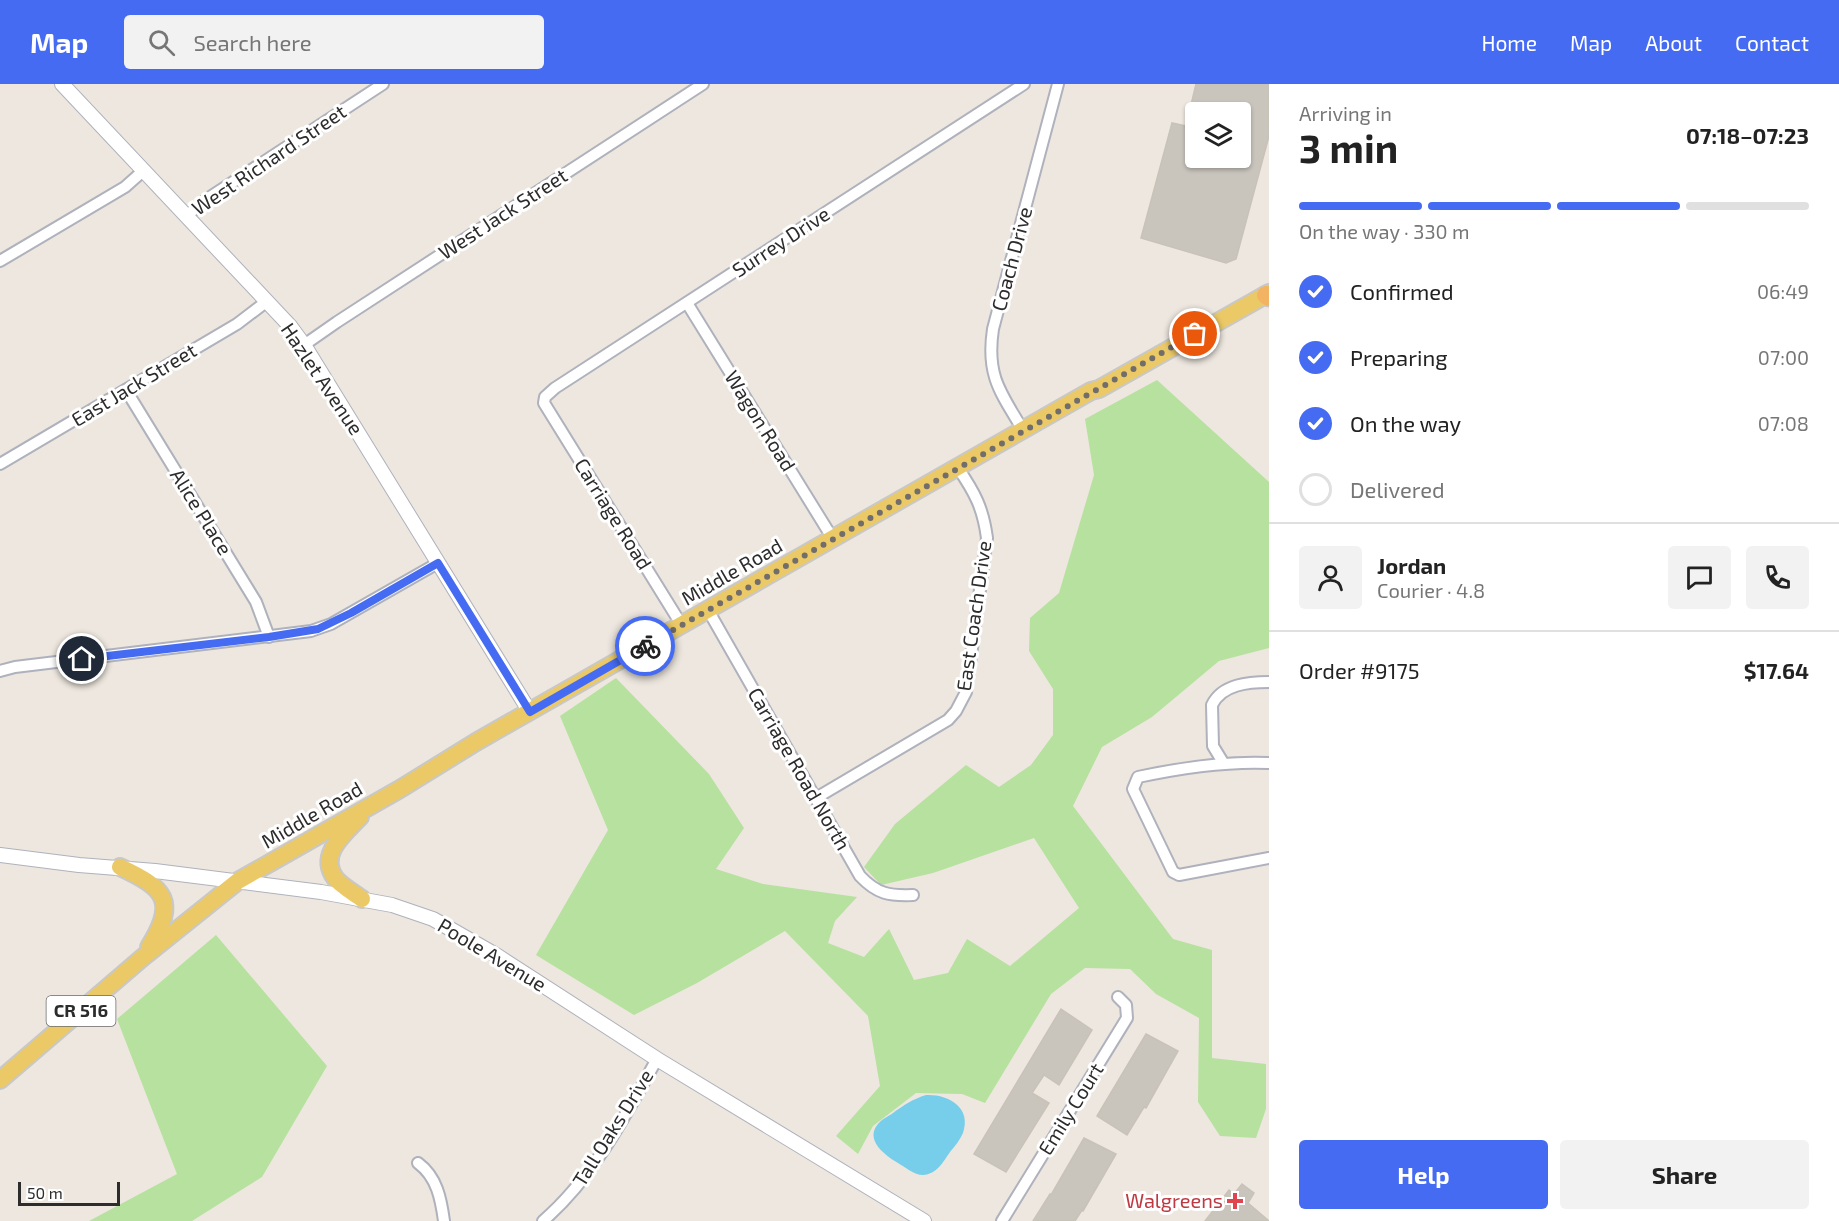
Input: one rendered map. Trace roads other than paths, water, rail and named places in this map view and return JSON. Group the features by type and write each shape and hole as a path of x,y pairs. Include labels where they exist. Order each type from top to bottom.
{"main road":[{"name":"Middle Road","path":"0,1080 142,958 238,881 681,624 1023,430 1268,295"},
{"path":"362,899 336,879 329,863 330,854 337,842 370,806"},
{"path":"120,867 149,880 166,907 165,918 142,958"}],"street":[{"name":"Hazlet Avenue","path":"64,84 290,326 304,345 530,712"},
{"name":"West Richard Street","path":"186,216 207,199 383,84"},
{"name":"West Jack Street","path":"304,345 703,84"},
{"name":"Surrey Drive","path":"544,403 545,397 555,388 1024,84"},
{"name":"Coach Drive","path":"1023,430 995,382 990,345 1058,84"},
{"path":"0,261 124,187 143,171"},
{"name":"East Jack Street","path":"0,464 237,324 266,302"},
{"name":"Wagon Road","path":"687,303 833,538"},
{"name":"Alice Place","path":"126,390 256,602 269,637"},
{"name":"Carriage Road","path":"544,403 681,624"},
{"name":"East Coach Drive","path":"816,798 948,720 963,701 987,538 985,520 978,497 958,468"},
{"path":"0,671 51,662 269,637 311,630 331,624 438,563"},
{"name":"Carriage Road North","path":"708,610 860,876 869,886 892,896 913,896"},
{"path":"1224,764 1213,746 1212,705 1215,699 1235,686 1269,681"},
{"path":"1269,763 1239,762 1138,777 1133,789 1173,872 1179,874 1269,858"},
{"name":"Poole Avenue","path":"0,855 79,865 120,867 321,892 413,911 452,929 657,1059 924,1221"},
{"name":"Emily Court","path":"1002,1221 1127,1018 1126,1005 1118,997"},
{"name":"Tall Oaks Drive","path":"543,1221 574,1191 589,1172 657,1059"},
{"path":"418,1163 433,1179 441,1198 444,1221"}],"water":[{"path":"926,1095 942,1097 956,1104 961,1109 965,1124 960,1138 936,1170 920,1175 888,1156 878,1147 874,1130 881,1121 909,1102"}],"place":[{"name":"Walgreens","path":"1235,1201"}]}
